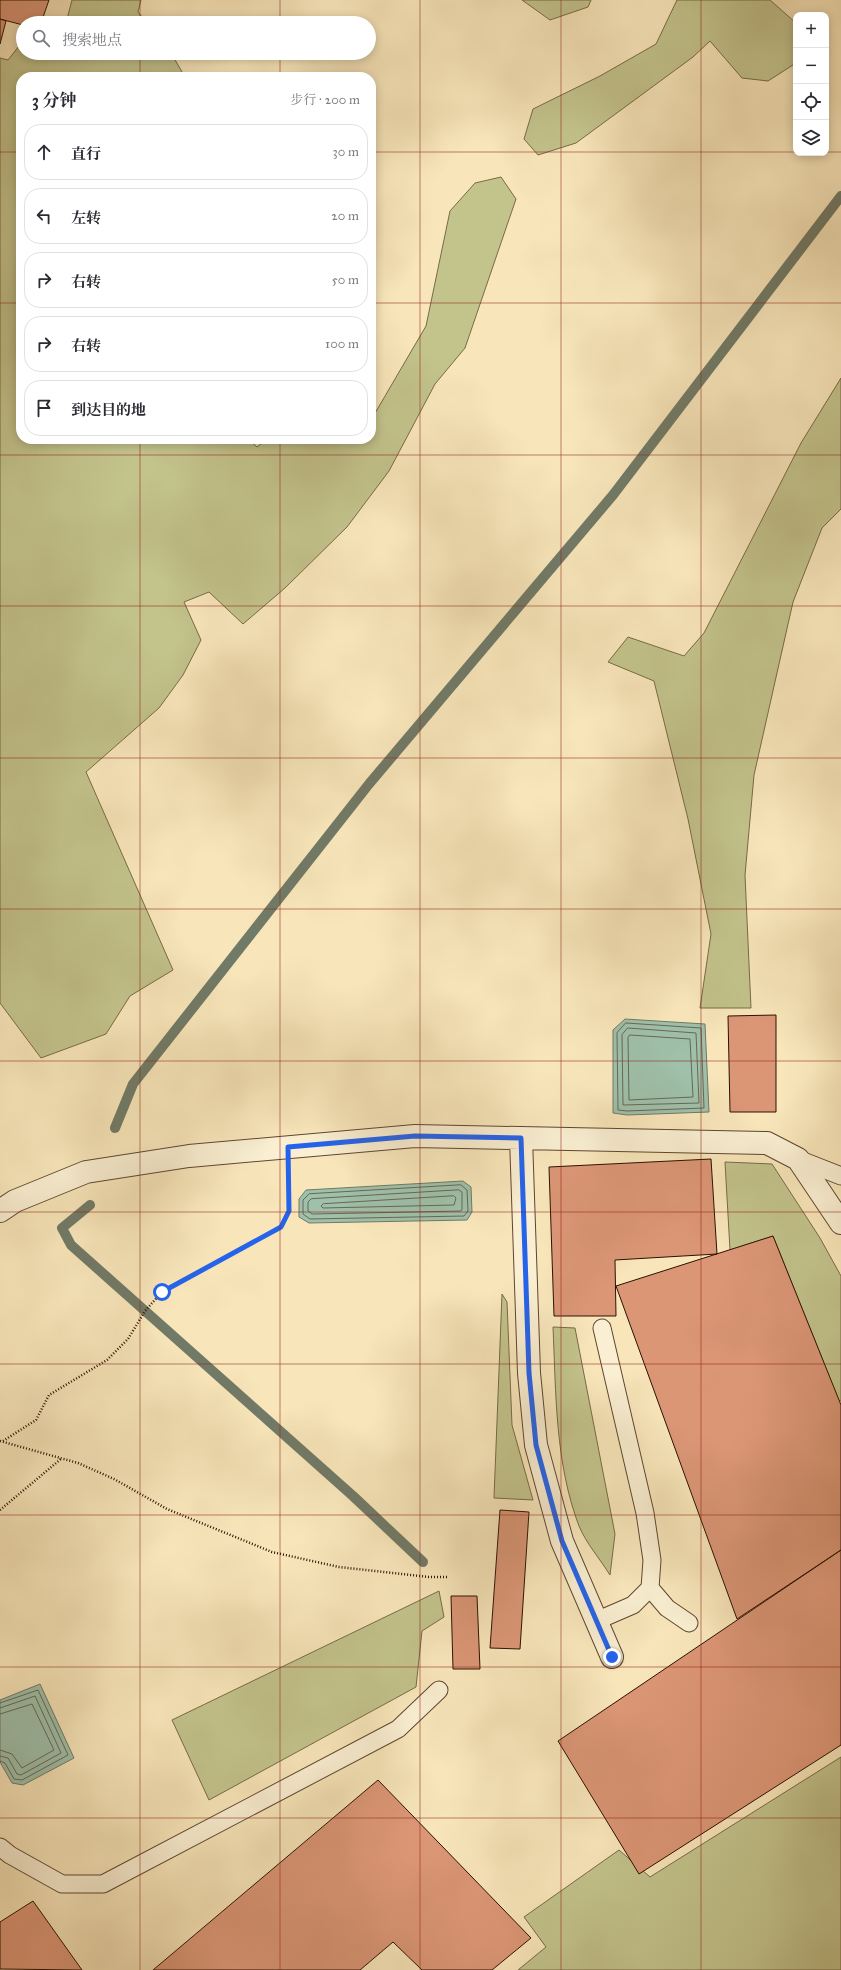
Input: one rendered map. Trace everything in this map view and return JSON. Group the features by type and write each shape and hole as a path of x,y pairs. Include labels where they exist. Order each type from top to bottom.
{"street":[{"path":"0,1211 15,1201 86,1172 189,1156 415,1136 767,1144 798,1159 841,1223"},
{"path":"521,1138 529,1373 536,1445 562,1541 612,1657"}],"lane":[{"path":"798,1159 841,1176"},
{"path":"596,1621 633,1605 650,1588 652,1560 644,1513 602,1328"},
{"path":"650,1588 667,1608 689,1623"},
{"path":"0,1847 10,1855 62,1884 103,1884 398,1729 439,1690"}],"path":[{"path":"1,1441 36,1420 49,1395 107,1360 128,1338 144,1311 162,1292 281,1227 289,1211 288,1147"},
{"path":"1,1441 78,1463 114,1479 167,1509 272,1552 339,1567 429,1577 447,1577"},
{"path":"0,1510 62,1458"}],"green space":[{"path":"72,0 141,0 138,12 141,16 68,16"},
{"path":"522,0 591,0 588,7 550,20"},
{"path":"677,0 770,0 793,20 793,65 768,81 742,78 710,41 693,57 576,143 538,155 524,139 533,109 600,76 656,44"},
{"path":"16,50 16,60 175,60 182,72 16,72 16,444 254,444 257,447 261,444 376,444 376,411 426,326 450,211 475,183 501,177 516,199 465,348 435,384 389,471 347,527 285,588 243,624 209,592 184,602 201,640 183,675 159,708 86,772 173,970 130,996 106,1034 41,1058 0,1003 0,58 8,60"},
{"path":"841,378 841,509 822,528 793,602 754,775 745,875 751,1008 700,1008 711,934 688,819 654,681 608,662 628,637 684,656 704,633 801,443"},
{"path":"725,1162 772,1164 820,1238 841,1276 841,1401 839,1401 773,1236 730,1250"},
{"path":"502,1294 507,1302 512,1425 533,1500 494,1498"},
{"path":"553,1327 575,1328 615,1534 610,1575 589,1545 579,1526 565,1478 558,1428"},
{"path":"439,1591 444,1617 422,1631 416,1687 209,1800 172,1720"},
{"path":"841,1757 841,1970 518,1970 546,1947 524,1917 619,1850 650,1877"}],"water":[{"path":"625,1019 705,1024 709,1112 627,1115 613,1113 613,1030"},
{"path":"463,1181 471,1187 472,1212 467,1220 309,1223 299,1217 299,1199 306,1190"},
{"path":"40,1684 74,1758 23,1785 12,1783 0,1762 0,1700"}],"building":[{"path":"0,0 49,0 43,16 16,16 16,23 0,19"},
{"path":"0,19 6,21 0,44"},
{"path":"776,1015 776,1112 730,1112 728,1016"},
{"path":"711,1159 717,1254 615,1260 616,1316 554,1316 549,1167"},
{"path":"773,1236 841,1405 841,1550 737,1619 616,1286"},
{"path":"500,1510 529,1512 520,1649 490,1648"},
{"path":"841,1550 841,1745 639,1874 558,1741"},
{"path":"451,1596 477,1596 480,1669 453,1669"},
{"path":"378,1780 531,1938 492,1970 422,1970 393,1942 360,1970 153,1970"},
{"path":"33,1901 82,1970 0,1969 0,1922"}],"waterway":[{"path":"115,1128 133,1084 369,784 613,495 841,196"},
{"path":"90,1205 62,1228 71,1245 353,1496 423,1562"}],"route":[{"path":"162,1292 281,1227 289,1211 288,1147 415,1136 521,1138 529,1373 536,1445 562,1541 612,1657"}]}
